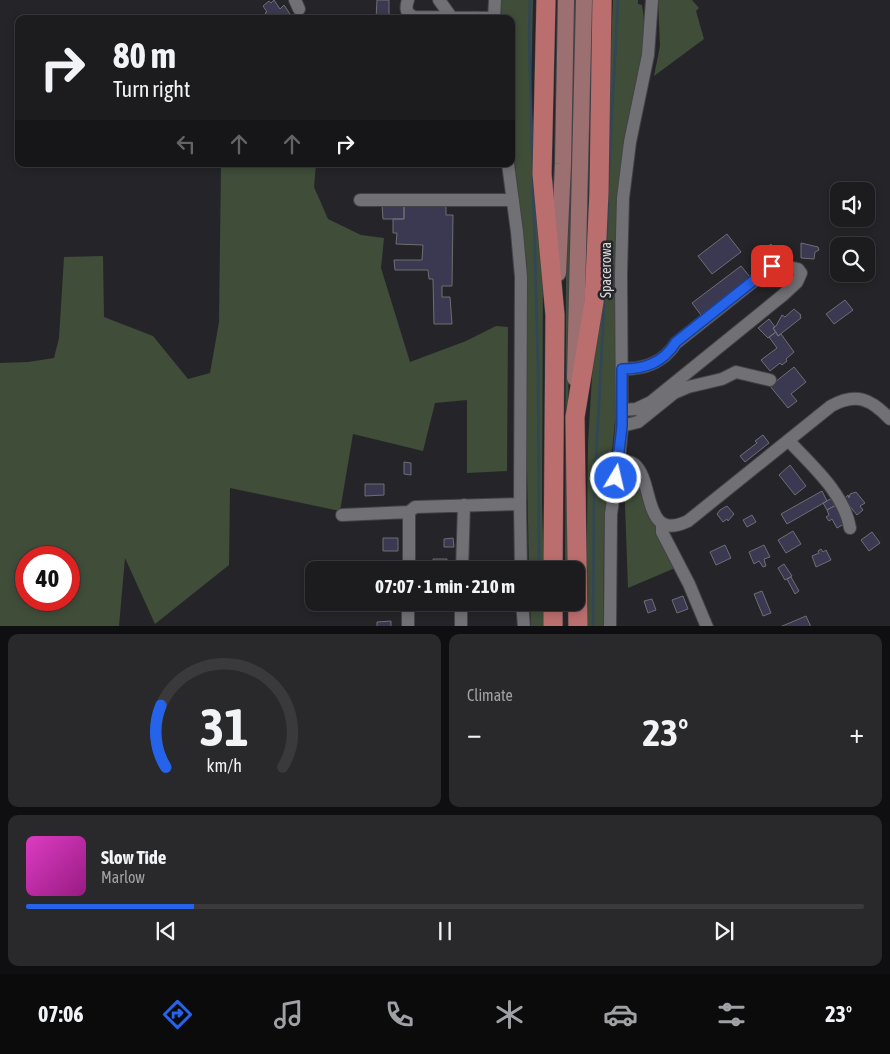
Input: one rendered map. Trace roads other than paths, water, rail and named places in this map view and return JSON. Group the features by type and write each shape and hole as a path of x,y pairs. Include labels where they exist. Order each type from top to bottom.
{"highway":[{"path":"546,0 542,180 555,315 553,561"},
{"path":"578,626 574,417 594,302 599,192 602,0"},
{"path":"553,611 553,626"}],"main road":[{"path":"555,315 563,164 566,0"},
{"path":"574,417 584,0"}],"street":[{"path":"408,0 405,7 410,15"},
{"path":"439,0 450,15"},
{"path":"494,0 494,15"},
{"name":"Spacerowa","path":"610,626 610,523 622,426 621,244 625,178 630,142 649,50 652,0"},
{"path":"508,167 521,277 520,504 522,561"},
{"path":"360,200 513,200"},
{"path":"622,369 645,368 669,354 676,342 772,266 779,265 798,269 801,273 796,282 783,295 651,402 636,409 622,410"},
{"path":"622,426 638,422 674,393 688,387 722,379 736,372 770,380"},
{"path":"662,524 670,526 680,525 688,521 831,406 840,401 860,399 871,402 890,419"},
{"path":"788,441 829,485 848,515 850,528"},
{"path":"619,460 630,462 639,469 653,510 662,524 662,532 689,584 707,626"},
{"path":"342,515 409,512 415,507 520,504"},
{"path":"462,561 464,505"},
{"path":"408,561 409,512"},
{"path":"408,611 408,626"},
{"path":"461,611 461,626"},
{"path":"523,611 524,626"}],"waterway":[{"path":"530,0 529,38 538,364 539,561"},
{"path":"608,188 618,0"},
{"path":"593,626 594,500 608,203"}]}
